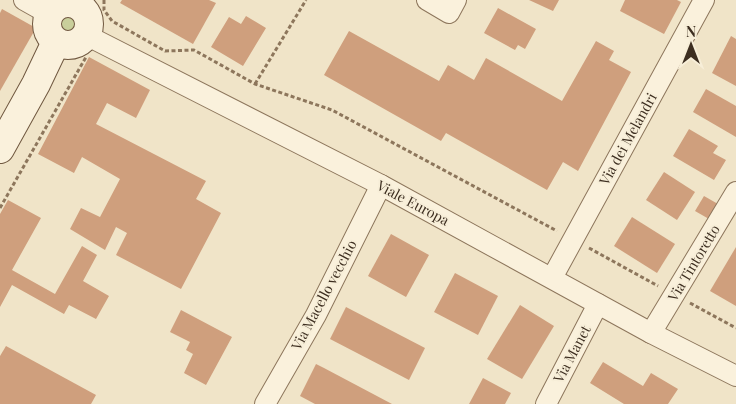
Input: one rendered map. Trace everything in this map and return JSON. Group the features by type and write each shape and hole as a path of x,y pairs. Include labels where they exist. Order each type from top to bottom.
{"main road":[{"path":"79,3 88,18 88,43 62,45 52,38 47,26 49,14 58,5 79,3"},
{"path":"0,149 36,84 56,42"}],"street":[{"path":"24,0 49,14"},
{"path":"427,0 450,12 456,0"},
{"name":"Via dei Melandri","path":"552,278 704,0"},
{"name":"Viale Europa","path":"88,43 381,185 652,334 736,376"},
{"name":"Via Macello vecchio","path":"265,404 316,315 381,185"},
{"name":"Via Tintoretto","path":"652,334 736,192"},
{"name":"Via Manet","path":"546,404 598,304"}],"path":[{"path":"104,0 104,10 112,21 165,51 194,50 255,84 332,110 736,328"},
{"path":"255,84 306,0"},
{"path":"0,208 88,43"}],"green space":[{"path":"67,11 76,15 80,24 76,33 67,37 58,33 54,24 58,15"}],"building":[{"path":"122,0 209,0 216,3 193,44 120,3"},
{"path":"529,0 559,0 553,11"},
{"path":"625,0 677,0 681,2 664,34 620,11"},
{"path":"498,8 536,29 525,49 518,45 515,50 484,33"},
{"path":"2,9 36,28 0,91 0,13"},
{"path":"246,16 266,28 243,66 211,47 229,17 241,24"},
{"path":"349,31 439,81 448,65 474,80 486,58 562,101 596,41 614,51 609,60 631,72 578,171 563,162 547,190 446,133 441,141 324,75"},
{"path":"731,36 736,39 736,86 712,73"},
{"path":"89,57 150,90 136,118 107,103 96,124 206,181 196,199 221,213 181,289 116,255 127,233 116,227 105,250 70,229 81,208 100,217 120,179 82,157 74,173 38,154"},
{"path":"706,89 736,106 736,137 693,112"},
{"path":"689,129 718,146 713,153 726,160 714,180 673,156"},
{"path":"664,172 695,192 677,220 646,200"},
{"path":"704,196 718,204 709,219 695,211"},
{"path":"8,200 41,218 12,270 55,294 82,246 97,255 83,281 109,296 96,319 69,305 64,314 12,285 0,307 0,214"},
{"path":"632,217 675,244 657,273 614,246"},
{"path":"391,234 429,255 406,297 368,276"},
{"path":"736,247 736,306 710,291"},
{"path":"455,273 498,296 478,335 434,312"},
{"path":"520,305 554,326 522,379 487,359"},
{"path":"346,307 425,348 409,380 330,339"},
{"path":"181,310 232,337 206,385 184,373 193,354 186,350 190,342 170,332"},
{"path":"6,346 96,395 91,404 0,404 0,356"},
{"path":"603,362 643,386 651,373 678,389 668,404 624,404 590,383"},
{"path":"316,364 392,404 315,404 300,396"},
{"path":"483,378 511,393 505,404 469,404"}]}
